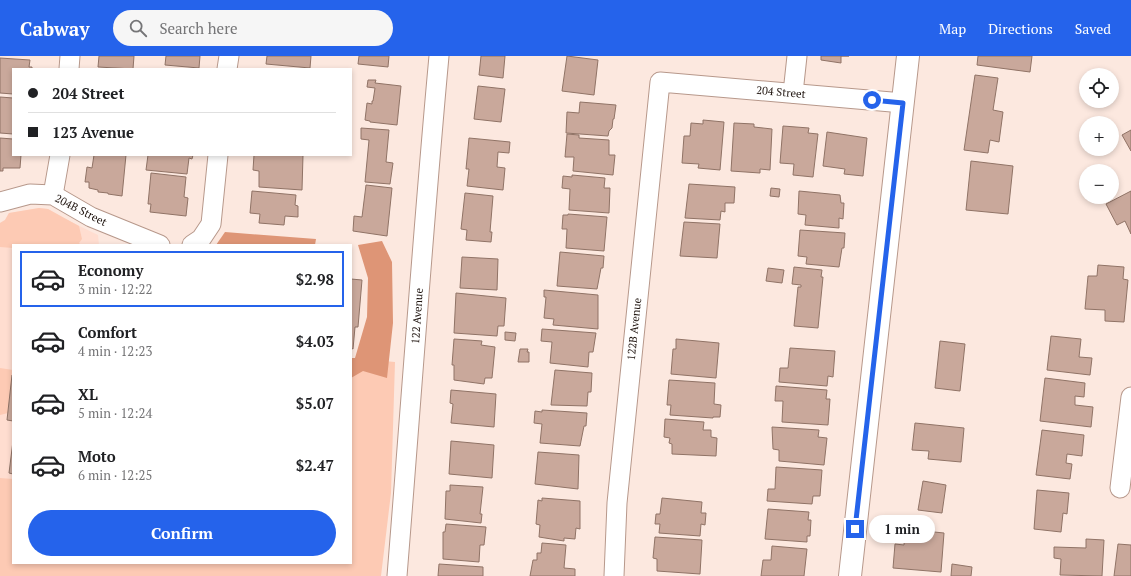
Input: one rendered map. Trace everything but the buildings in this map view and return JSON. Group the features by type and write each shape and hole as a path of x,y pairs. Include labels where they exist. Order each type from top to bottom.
{"street":[{"path":"69,68 70,56"},
{"path":"227,68 229,56"},
{"name":"122 Avenue","path":"397,576 425,201 439,56"},
{"path":"793,94 797,56"},
{"path":"850,576 908,56"},
{"name":"204 Street","path":"660,82 903,103"},
{"name":"122B Avenue","path":"614,576 617,503 660,82"},
{"path":"53,195 60,156"},
{"path":"194,244 201,239 211,224 218,156"},
{"name":"204B Street","path":"0,202 30,194 53,195 91,217 158,244"},
{"path":"1120,488 1131,397"}],"shaded area":[{"path":"39,208 48,209 98,235 99,244 12,244 12,564 0,576 0,223 5,220 9,213"},
{"path":"39,208 48,209 79,226 82,239 79,243 80,244 12,244 12,248 0,247 0,223 5,220 9,213"},
{"path":"225,232 316,239 315,244 217,244"},
{"path":"382,241 392,262 393,323 387,378 363,371 352,377 352,358 355,358 367,317 368,278 358,245"},
{"path":"352,358 395,362 391,493 381,576 0,576 0,478 12,479 12,564 352,564"},
{"path":"0,368 12,370 12,379 8,413 0,415"}],"route":[{"path":"855,529 903,103 872,100"}]}
